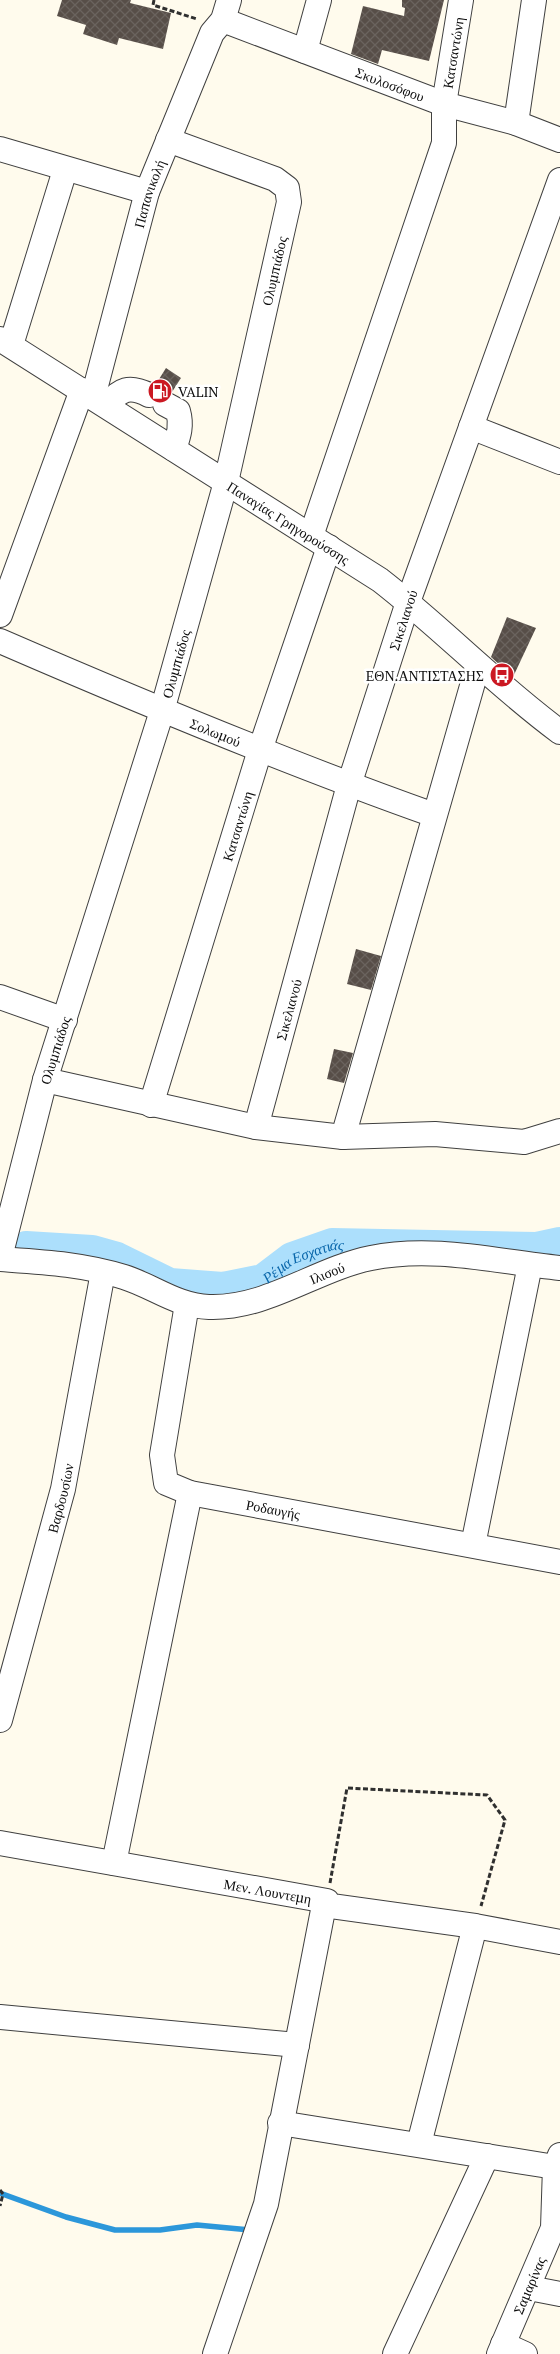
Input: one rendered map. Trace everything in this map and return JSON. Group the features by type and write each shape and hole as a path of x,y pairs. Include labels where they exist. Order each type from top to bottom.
{"street":[{"path":"305,52 319,0"},
{"name":"Κατσαντώνη","path":"151,1105 260,750 320,542 444,143 444,104 461,0"},
{"path":"516,123 534,0"},
{"name":"Σκυλοσόφου","path":"221,18 444,104 516,123 560,140"},
{"name":"Παπανικολή","path":"0,615 94,397 148,192 168,140 221,18"},
{"name":"Ολυμπιάδος","path":"0,1258 45,1080 162,711 226,482 289,202 287,188 274,179 168,140"},
{"path":"0,149 65,170 148,192"},
{"path":"5,342 65,170"},
{"name":"Σικελιανού","path":"256,1128 349,785 408,602 560,180"},
{"name":"Παναγίας Γρηγορούσσης","path":"5,342 380,580 408,602 518,702 560,732"},
{"path":"94,397 116,394 127,389 136,388 178,411 180,433 174,448"},
{"path":"471,428 560,462"},
{"name":"Σολωμού","path":"0,641 162,711 349,785 434,815"},
{"path":"343,1137 478,665"},
{"path":"0,997 64,1020"},
{"path":"45,1080 256,1128 343,1137 435,1134 524,1142 560,1131"},
{"name":"Ιλισού","path":"0,1258 71,1264 125,1277 187,1304 209,1307 233,1305 271,1296 331,1270 372,1258 415,1254 469,1255 560,1268"},
{"path":"473,1545 530,1265"},
{"name":"Βαρδουσίων","path":"0,1720 63,1489 103,1272"},
{"name":"Ροδαυγής","path":"187,1304 162,1455 166,1483 190,1492 560,1562"},
{"path":"114,1863 190,1492"},
{"name":"Μεν. Λουντεμη","path":"0,1843 325,1903 475,1926 560,1942"},
{"path":"215,2354 266,2204 280,2123 325,1903"},
{"path":"419,2144 475,1926"},
{"path":"0,2018 297,2045"},
{"path":"280,2123 487,2156 558,2161"},
{"path":"395,2354 487,2156"},
{"name":"Σαμαρίνας","path":"501,2349 557,2228 558,2161"},
{"path":"529,2288 560,2294"},
{"path":"501,2349 525,2354"}],"path":[{"path":"154,0 153,4 197,19 221,18"},
{"path":"325,1903 347,1788 487,1795 505,1820 475,1926"},
{"path":"0,2190 3,2194 0,2206"}],"building":[{"path":"62,0 131,0 130,3 171,13 163,49 119,38 117,45 83,34 86,25 57,16"},
{"path":"402,0 444,0 429,61 382,50 378,64 351,54 363,6 404,16 405,8 402,7"},
{"path":"166,368 181,378 172,392 162,391 156,384"},
{"path":"507,617 536,628 513,677 491,657"},
{"path":"356,949 381,956 371,990 347,984"},
{"path":"334,1049 353,1053 344,1083 327,1079"}],"waterway":[{"name":"Ρέμα Εσχατιάς","path":"26,1247 92,1251 117,1258 170,1284 223,1288 263,1280 292,1258 332,1244 537,1248 560,1243"},
{"path":"0,2193 66,2217 115,2230 160,2230 197,2225 250,2230"}],"place":[{"name":"VALIN","path":"160,391"},
{"name":"ΕΘΝ.ΑΝΤΙΣΤΑΣΗΣ","path":"502,675"}]}
